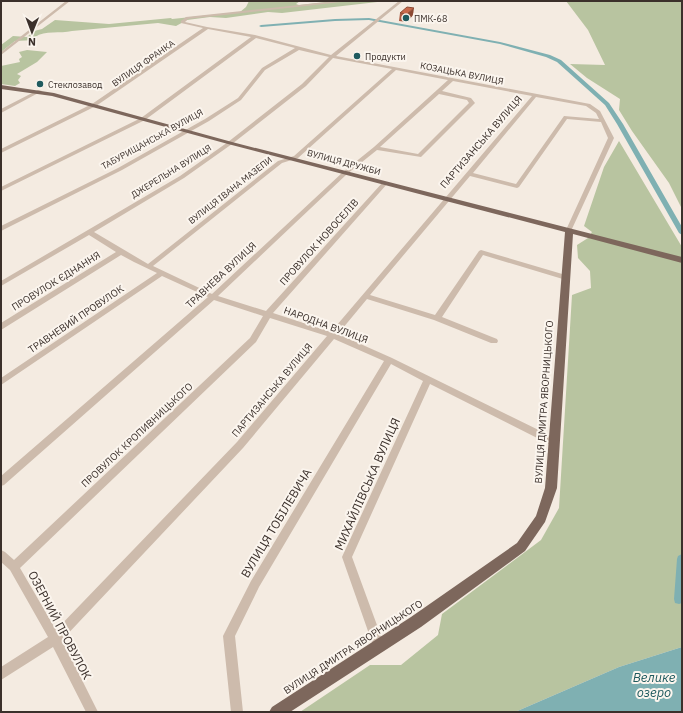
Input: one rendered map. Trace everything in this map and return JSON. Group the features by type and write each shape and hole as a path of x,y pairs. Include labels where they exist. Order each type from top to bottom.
{"main road":[{"name":"ВУЛИЦЯ ДРУЖБИ","path":"1,87 40,92 94,105 188,132 682,260"},
{"name":"ВУЛИЦЯ ДМИТРА ЯВОРНИЦЬКОГО","path":"276,712 379,647 521,547 541,518 551,488 569,230"}],"street":[{"path":"1,54 68,1"},
{"name":"КОЗАЦЬКА ВУЛИЦЯ","path":"348,1 187,18 182,22 255,36 333,56 588,105 598,112"},
{"name":"ДЖЕРЕЛЬНА ВУЛИЦЯ","path":"1,284 182,177 230,143 304,84 333,56 401,1"},
{"name":"ВУЛИЦЯ ФРАНКА","path":"1,151 94,105 207,28"},
{"path":"1,189 143,119 255,36"},
{"name":"ТАБУРИЩАНСЬКА ВУЛИЦЯ","path":"1,229 188,132 237,101 248,91 262,71 299,48"},
{"name":"ВУЛИЦЯ ІВАНА МАЗЕПИ","path":"148,267 280,162 296,157 396,68"},
{"name":"ТРАВНЕВА ВУЛИЦЯ","path":"1,482 213,297 345,173 376,148 452,79"},
{"path":"1,111 40,92"},
{"path":"376,148 419,156 472,103 469,99 439,92"},
{"name":"ПАРТИЗАНСЬКА ВУЛИЦЯ","path":"1,674 54,639 66,629 240,444 446,199 470,174 535,95"},
{"name":"ВУЛИЦЯ ДМИТРА ЯВОРНИЦЬКОГО","path":"569,230 611,138 598,112"},
{"path":"470,174 517,186 566,117 602,121"},
{"name":"ПРОВУЛОК НОВОСЕЛІВ","path":"268,314 385,183"},
{"name":"НАРОДНА ВУЛИЦЯ","path":"89,232 148,267 213,297 332,336 389,360 554,442"},
{"name":"ПРОВУЛОК ЄДНАННЯ","path":"1,328 121,252"},
{"path":"437,318 481,252 566,278"},
{"name":"ТРАВНЕВИЙ ПРОВУЛОК","path":"1,382 162,273"},
{"path":"365,296 437,318 494,341"},
{"name":"ПРОВУЛОК КРОПИВНИЦЬКОГО","path":"14,566 253,340 268,314"},
{"name":"ВУЛИЦЯ ТОБІЛЕВИЧА","path":"237,712 229,636 255,584 389,360"},
{"name":"МИХАЙЛІВСЬКА ВУЛИЦЯ","path":"379,647 347,558 428,379"},
{"name":"ОЗЕРНИЙ ПРОВУЛОК","path":"1,555 14,566 92,712"}],"green space":[{"path":"249,1 300,1 296,4 299,5 334,1 386,1 282,13 268,12 226,18 210,17 187,20 176,26 158,23 48,33 35,37 36,40 15,41 1,52 1,45 13,36 27,37 34,31 42,29 55,20 109,24 172,19 240,12 246,7"},
{"path":"566,1 682,1 682,209 669,183 619,110 620,99 587,78 570,64 605,65 588,30"},
{"path":"27,50 47,52 37,62 17,74 21,76 18,80 20,83 15,86 1,84 1,66 20,62 19,59 22,57 19,52"},
{"path":"619,141 682,247 682,647 619,667 515,712 300,712 370,665 401,665 438,635 442,614 541,540 559,508 572,295 591,288 590,271 578,258 577,245 588,238 592,232 584,226 604,167"}],"water":[{"name":"Велике озеро","path":"682,647 682,712 515,712 619,667"}],"building":[{"path":"407,7 414,8 407,14 400,13"}],"waterway":[{"path":"261,26 335,20 369,19 500,43 548,56 559,61 607,104 682,233"},
{"path":"679,599 682,559"}],"place":[{"name":"ПМК-68","path":"406,18"},
{"name":"Продукти","path":"357,56"},
{"name":"Стеклозавод","path":"40,84"}]}
